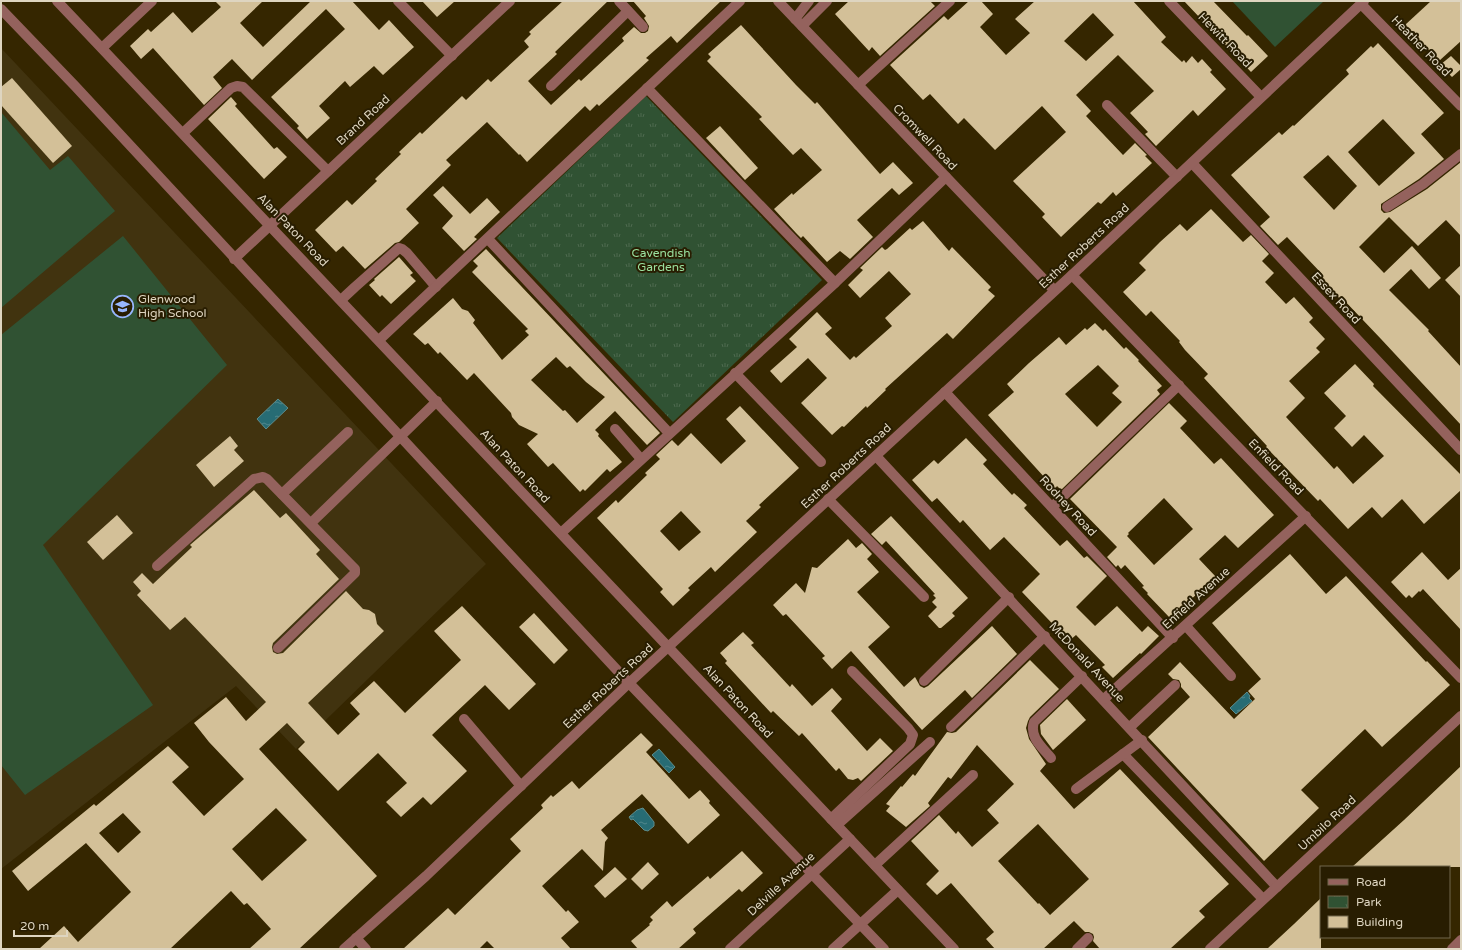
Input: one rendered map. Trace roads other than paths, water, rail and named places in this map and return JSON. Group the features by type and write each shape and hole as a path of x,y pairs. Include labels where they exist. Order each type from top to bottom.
{"street":[{"name":"Alan Paton Road","path":"57,1 669,646 954,949"},
{"path":"102,48 152,1"},
{"path":"398,1 452,56"},
{"name":"Brand Road","path":"234,259 510,1"},
{"path":"619,1 643,27"},
{"path":"379,340 740,1"},
{"name":"Cromwell Road","path":"778,1 1054,290"},
{"path":"799,22 809,1"},
{"path":"799,22 827,1"},
{"path":"858,85 950,1"},
{"name":"Hewitt Road","path":"1169,1 1261,97"},
{"name":"Esther Roberts Road","path":"344,949 426,876 629,683 1072,275 1363,2"},
{"name":"Heather Road","path":"1363,2 1461,106"},
{"path":"1,8 629,683 884,949"},
{"path":"551,86 628,11"},
{"path":"183,133 231,88 237,86 242,87 328,171"},
{"path":"647,88 835,283"},
{"path":"1107,105 1177,177"},
{"path":"1388,207 1423,184 1461,154"},
{"name":"Essex Road","path":"1192,163 1461,450"},
{"path":"561,533 835,283 946,177"},
{"path":"488,239 669,433"},
{"path":"341,300 399,248 407,253 436,287"},
{"name":"Enfield Road","path":"1072,275 1461,678"},
{"path":"735,373 821,462"},
{"path":"1052,507 1179,385"},
{"name":"Rodney Road","path":"945,392 1172,638"},
{"path":"311,523 437,401"},
{"path":"615,429 641,459"},
{"path":"282,494 348,432"},
{"name":"McDonald Avenue","path":"876,456 1046,636 1277,887"},
{"path":"157,566 254,479 263,477 311,523 355,570 353,576 278,648"},
{"path":"828,499 924,597"},
{"name":"Enfield Avenue","path":"1104,699 1306,516"},
{"path":"924,681 1009,598"},
{"path":"1186,626 1231,676"},
{"path":"951,727 1046,636"},
{"path":"834,822 910,744 913,735 908,728 852,671"},
{"path":"1051,758 1034,737 1032,730 1034,722 1082,676"},
{"path":"1130,727 1175,685"},
{"name":"Umbilo Road","path":"1210,949 1461,716"},
{"path":"464,719 521,786"},
{"path":"1076,789 1142,740"},
{"path":"834,822 930,742"},
{"path":"1123,754 1263,899"},
{"path":"875,865 973,775"},
{"name":"Delville Avenue","path":"730,949 850,838"},
{"path":"833,949 898,890"},
{"path":"356,938 366,949"},
{"path":"1076,949 1088,938"},
{"path":"1452,949 1461,940"}],"water":[{"path":"278,399 288,408 266,429 257,419"},
{"path":"1247,692 1252,701 1236,714 1230,708"},
{"path":"659,749 675,767 669,773 652,755"},
{"path":"643,808 654,822 654,826 648,831 644,830 629,817 637,810"}],"place":[{"name":"Glenwood High School","path":"122,306"}],"park label":[{"name":"Cavendish Gardens","path":"661,260"}]}
